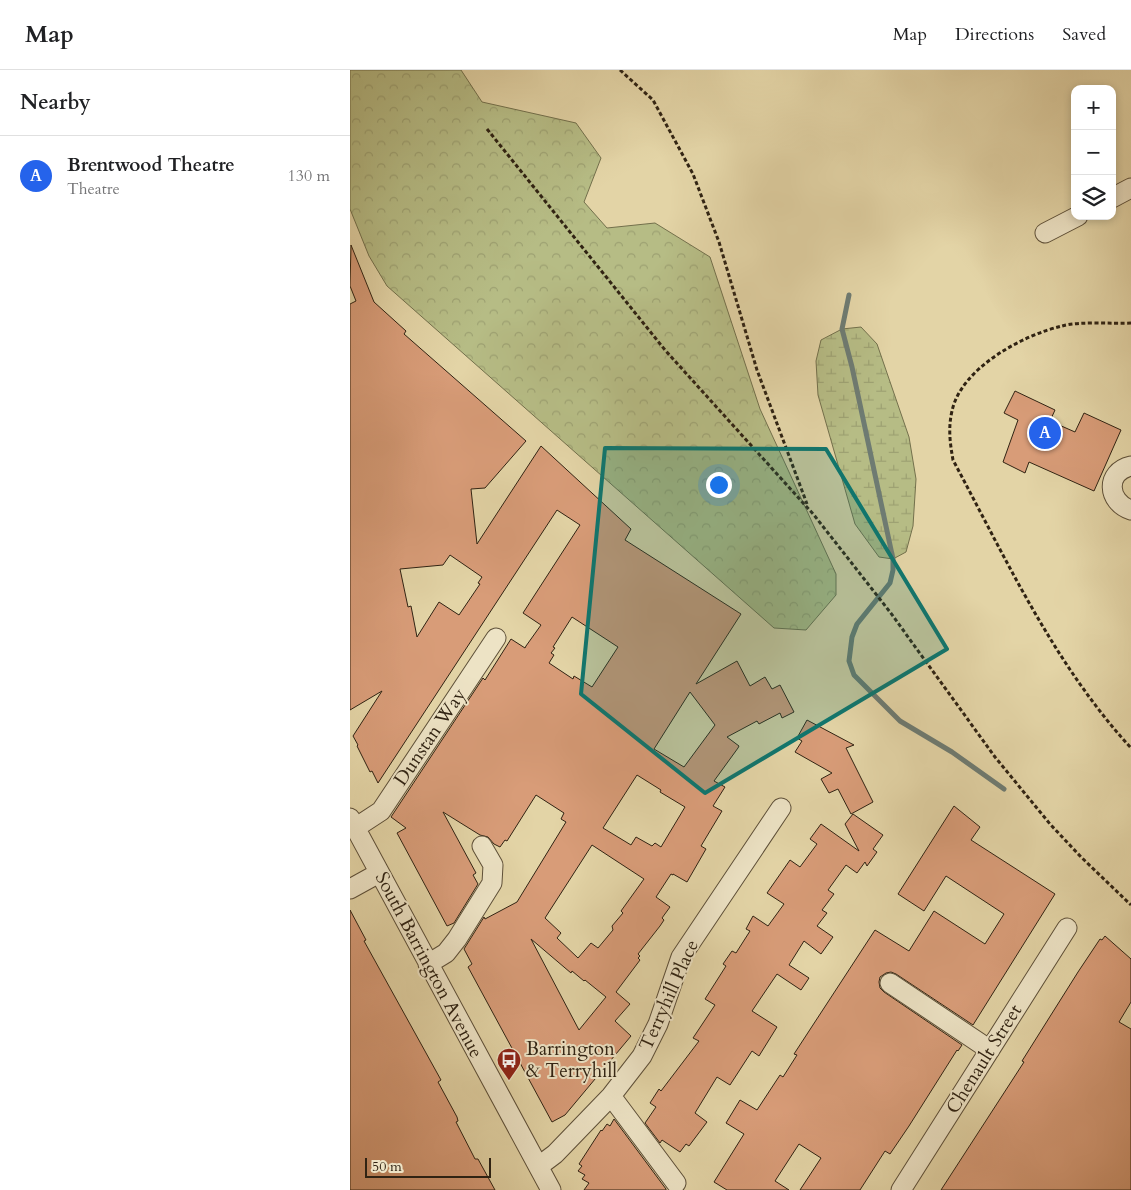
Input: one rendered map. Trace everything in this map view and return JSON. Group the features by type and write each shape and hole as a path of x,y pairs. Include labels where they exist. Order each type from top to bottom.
{"street":[{"path":"1116,196 1131,188"},
{"path":"1045,233 1071,220"},
{"path":"1131,466 1121,470 1116,476 1112,490 1118,503 1131,510"},
{"name":"Dunstan Way","path":"353,823 381,811 496,638"},
{"name":"Terryhill Place","path":"539,1166 555,1154 611,1096 642,1056 652,1038 687,947 781,808"},
{"name":"South Barrington Avenue","path":"353,823 551,1190"},
{"path":"428,964 446,953 458,939 492,883 493,864 482,846"},
{"path":"350,889 379,872"},
{"name":"Chenault Street","path":"901,1190 1067,928"},
{"path":"890,983 990,1050"},
{"path":"611,1096 676,1183"}],"path":[{"path":"620,70 653,100 693,174 719,242 757,370 808,507"},
{"path":"487,129 665,350 808,507 890,612 995,757 1050,824 1081,858 1131,905"},
{"path":"1131,323 1064,325 1034,335 981,366 963,386 952,410 949,436 953,460 1042,628 1079,683 1131,748"}],"highlighted area":[{"path":"605,448 826,449 947,649 705,793 581,694"}],"green space":[{"path":"350,70 461,70 482,102 576,123 601,158 584,202 607,228 655,223 710,257 760,409 836,574 836,595 806,630 774,628 387,286 369,256 350,209"},
{"path":"861,327 877,344 909,437 916,479 913,526 906,552 893,559 879,557 855,524 818,395 816,361 821,340 842,329"}],"building":[{"path":"351,245 374,302 406,331 404,334 526,441 485,488 471,489 477,544 541,446 631,529 625,540 741,614 696,684 737,661 750,686 765,677 772,689 780,685 794,712 782,718 780,713 759,724 757,721 727,737 739,746 714,781 725,787 713,806 722,811 701,846 706,849 687,882 671,874 656,897 670,907 662,918 664,920 660,926 638,954 640,960 616,992 630,1004 615,1021 631,1036 565,1115 552,1122 468,967 472,964 464,949 484,917 485,919 517,902 566,822 561,819 564,813 536,795 507,841 505,840 500,847 494,844 488,837 480,835 443,812 476,873 473,875 478,884 454,923 447,926 397,833 406,828 391,817 511,639 525,648 541,625 523,613 580,525 557,510 378,783 372,771 370,772 353,736 382,691 350,710 350,304 356,301 350,286","holes":["450,555 482,577 478,583 480,584 459,615 439,602 417,637 411,606 408,607 400,569 443,565","572,617 618,647 592,687 574,676 573,679 549,663 554,655 551,653 555,648 553,647","690,692 715,725 684,767 654,749","637,775 685,807 661,847 655,843 652,846 636,837 631,845 603,828","592,845 644,879 621,911 623,913 612,926 613,930 598,948 591,943 578,958 557,938 561,933 545,918","531,939 571,973 572,971 606,997 579,1030"]},
{"path":"1015,391 1055,410 1050,421 1075,432 1084,413 1121,430 1094,491 1029,462 1025,473 1003,462 1018,420 1004,413"},
{"path":"807,720 854,745 846,748 873,802 851,814 838,789 829,793 821,779 832,773 795,752 802,741 797,738"},
{"path":"954,806 980,827 971,840 1055,894 973,1025 896,974 891,972 880,977 880,988 884,992 962,1045 890,1154 885,1151 860,1190 800,1190 821,1158 799,1144 775,1181 789,1190 727,1190 714,1182 744,1134 726,1123 740,1100 757,1110 780,1075 783,1077 797,1055 794,1054 875,930 909,951 934,911 985,944 1004,914 946,876 924,911 898,894"},
{"path":"853,814 883,835 873,849 877,852 867,866 865,862 857,873 846,865 828,890 834,894 822,910 827,913 817,926 833,937 821,954 804,941 789,965 809,978 801,990 777,974 752,1011 777,1027 759,1056 752,1051 730,1085 717,1077 695,1113 707,1122 689,1146 686,1144 680,1152 662,1140 660,1143 645,1123 656,1107 650,1103 659,1089 661,1091 699,1041 693,1038 715,1005 705,999 726,966 723,964 732,951 736,953 750,931 746,929 753,916 768,926 784,904 767,893 790,860 800,867 817,844 810,839 821,824 859,851 845,824"},
{"path":"350,910 366,940 364,941 441,1080 438,1082 457,1117 458,1121 456,1122 475,1159 478,1159 495,1190 350,1190"},
{"path":"1105,936 1131,959 1131,1002 1119,1022 1131,1029 1131,1190 941,1190 1024,1062 1022,1061 1078,972 1100,939 1102,940"},
{"path":"614,1119 666,1190 584,1190 589,1183 582,1179 585,1175 578,1171 582,1166 579,1164 601,1130 607,1124 610,1126"}],"waterway":[{"path":"849,295 842,329 852,367 893,559 890,583 857,624 852,637 849,661 854,675 900,721 952,752 1004,789"}],"place":[{"name":"Brentwood Theatre","path":"1045,433"},
{"name":"Barrington & Terryhill","path":"509,1081"}]}
